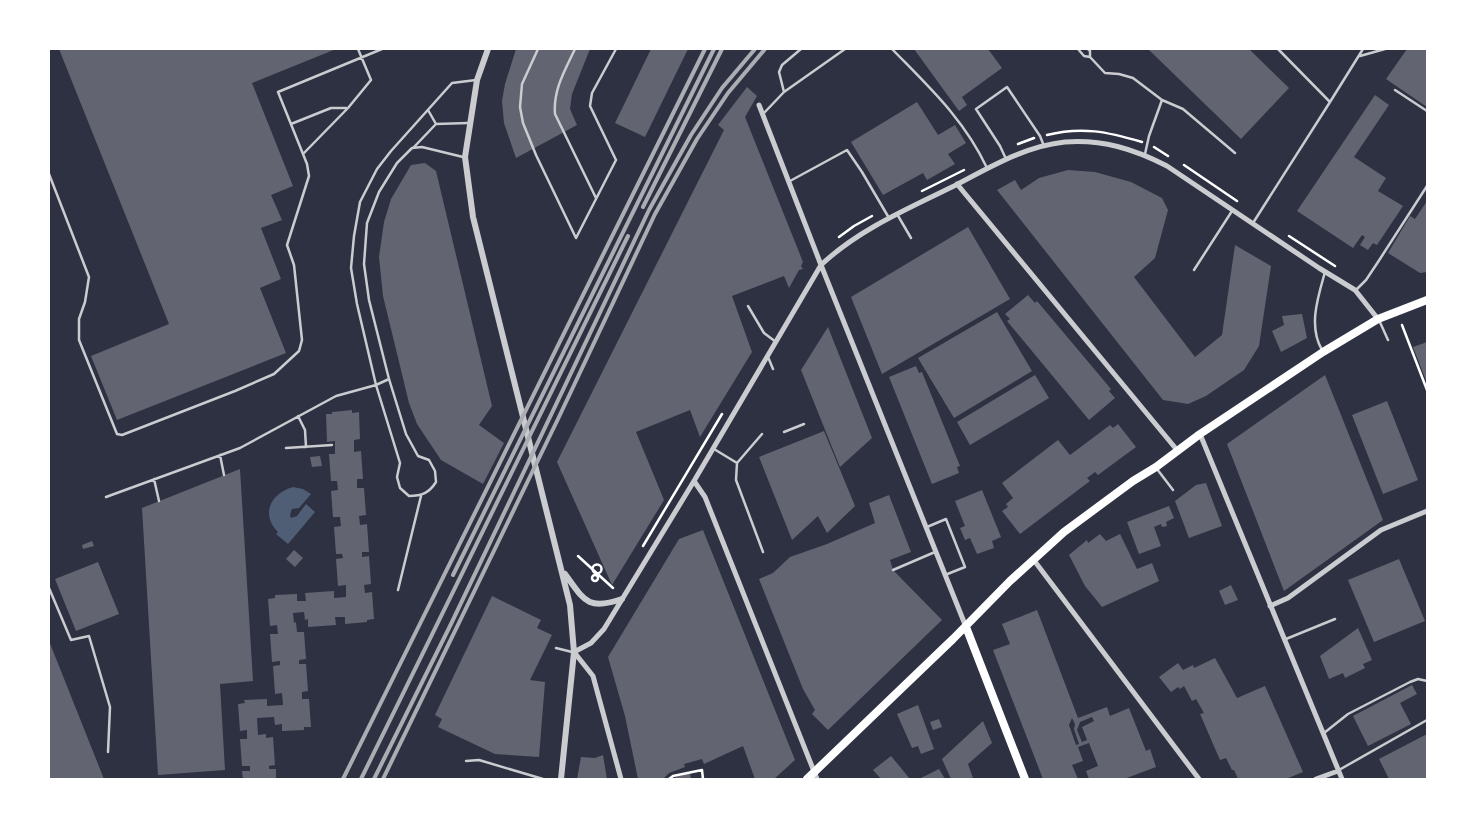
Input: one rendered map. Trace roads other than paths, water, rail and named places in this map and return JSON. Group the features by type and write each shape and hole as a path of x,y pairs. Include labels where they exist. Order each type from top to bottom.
{"main road":[{"path":"807,779 815,776 1033,559 1064,532 1115,493 1323,352 1378,319 1427,300"},
{"path":"966,627 1022,778"}],"street":[{"path":"488,49 477,80 465,157 474,218 514,386 570,605 574,632 574,652 561,779"},
{"path":"759,105 966,627"},
{"path":"574,652 591,644 604,629 694,481 821,265 834,252 897,214 1006,160 1044,146 1073,142 1102,142 1145,154 1167,166 1355,290 1378,319"},
{"path":"957,184 1177,450"},
{"path":"1200,434 1342,779"},
{"path":"694,481 705,497 815,776"},
{"path":"1270,606 1288,598 1381,530 1427,511"},
{"path":"1033,559 1199,779"},
{"path":"562,570 587,602 596,604 609,603 622,599"},
{"path":"574,652 593,676 621,779"},
{"path":"1316,779 1338,770"}],"lane":[{"path":"303,154 348,108 371,80 358,49"},
{"path":"49,174 89,277 85,302 79,319 80,340 117,434 122,434 274,374 299,351 302,340 294,265 286,245 309,176 307,164 278,92 382,49"},
{"path":"538,49 522,84 520,107 523,123 536,155 576,238 616,160 590,106 592,92 616,49"},
{"path":"575,49 557,86 554,114 596,198"},
{"path":"784,92 778,72 782,65 801,49"},
{"path":"763,114 784,92 845,49"},
{"path":"892,49 950,109 961,123 988,169"},
{"path":"1078,49 1084,56 1090,57 1105,73 1133,78 1162,100 1183,109 1235,153"},
{"path":"1088,49 1090,57"},
{"path":"1279,49 1330,102"},
{"path":"1253,223 1363,49"},
{"path":"1359,56 1385,49"},
{"path":"471,123 436,124 397,163 379,192 367,223 364,264 369,300 389,379 406,434 418,456 429,460 435,471 436,482 431,490 421,496 409,496 400,488 397,477 400,463 376,385 357,304 351,268 354,236 360,202 377,169 452,83 477,80"},
{"path":"1006,160 1003,151 976,109 1007,87 1040,136 1044,146"},
{"path":"1395,90 1427,112"},
{"path":"1145,154 1162,100"},
{"path":"291,124 331,108 348,108"},
{"path":"428,110 436,124"},
{"path":"412,148 422,147 465,157"},
{"path":"789,181 846,150 862,172 889,219"},
{"path":"1355,290 1366,280 1427,186"},
{"path":"1194,270 1233,210"},
{"path":"897,214 911,238"},
{"path":"1323,352 1317,342 1315,329 1317,300 1325,272"},
{"path":"748,306 764,334 776,342"},
{"path":"1378,319 1388,340"},
{"path":"767,356 773,369"},
{"path":"106,497 240,448 336,396 376,385 389,379"},
{"path":"298,416 305,430 306,447"},
{"path":"784,432 804,424"},
{"path":"762,434 737,463 736,480 763,552"},
{"path":"286,448 332,445"},
{"path":"713,448 737,463"},
{"path":"220,455 224,476"},
{"path":"1156,467 1173,490"},
{"path":"154,479 159,501"},
{"path":"398,590 421,496"},
{"path":"926,527 946,519 965,567 945,575"},
{"path":"893,570 936,552"},
{"path":"49,588 71,640 89,636 110,707 108,752"},
{"path":"1284,640 1335,619"},
{"path":"556,648 574,652"},
{"path":"1323,734 1348,714 1402,686 1418,679 1427,681"},
{"path":"1338,770 1427,720"},
{"path":"466,761 479,760 543,779"}],"water":[{"path":"293,487 303,489 311,494 299,508 292,509 291,518 297,516 306,504 315,512 288,544 276,534 278,532 270,518 269,511 274,499 279,494"}],"railway":[{"path":"343,779 705,49"},
{"path":"453,575 714,49"},
{"path":"643,207 722,49"},
{"path":"374,779 451,624 649,210 691,135 722,88 755,49"},
{"path":"383,779 558,419 655,214 697,139 728,93 765,49"},
{"path":"361,779 628,236"}]}
